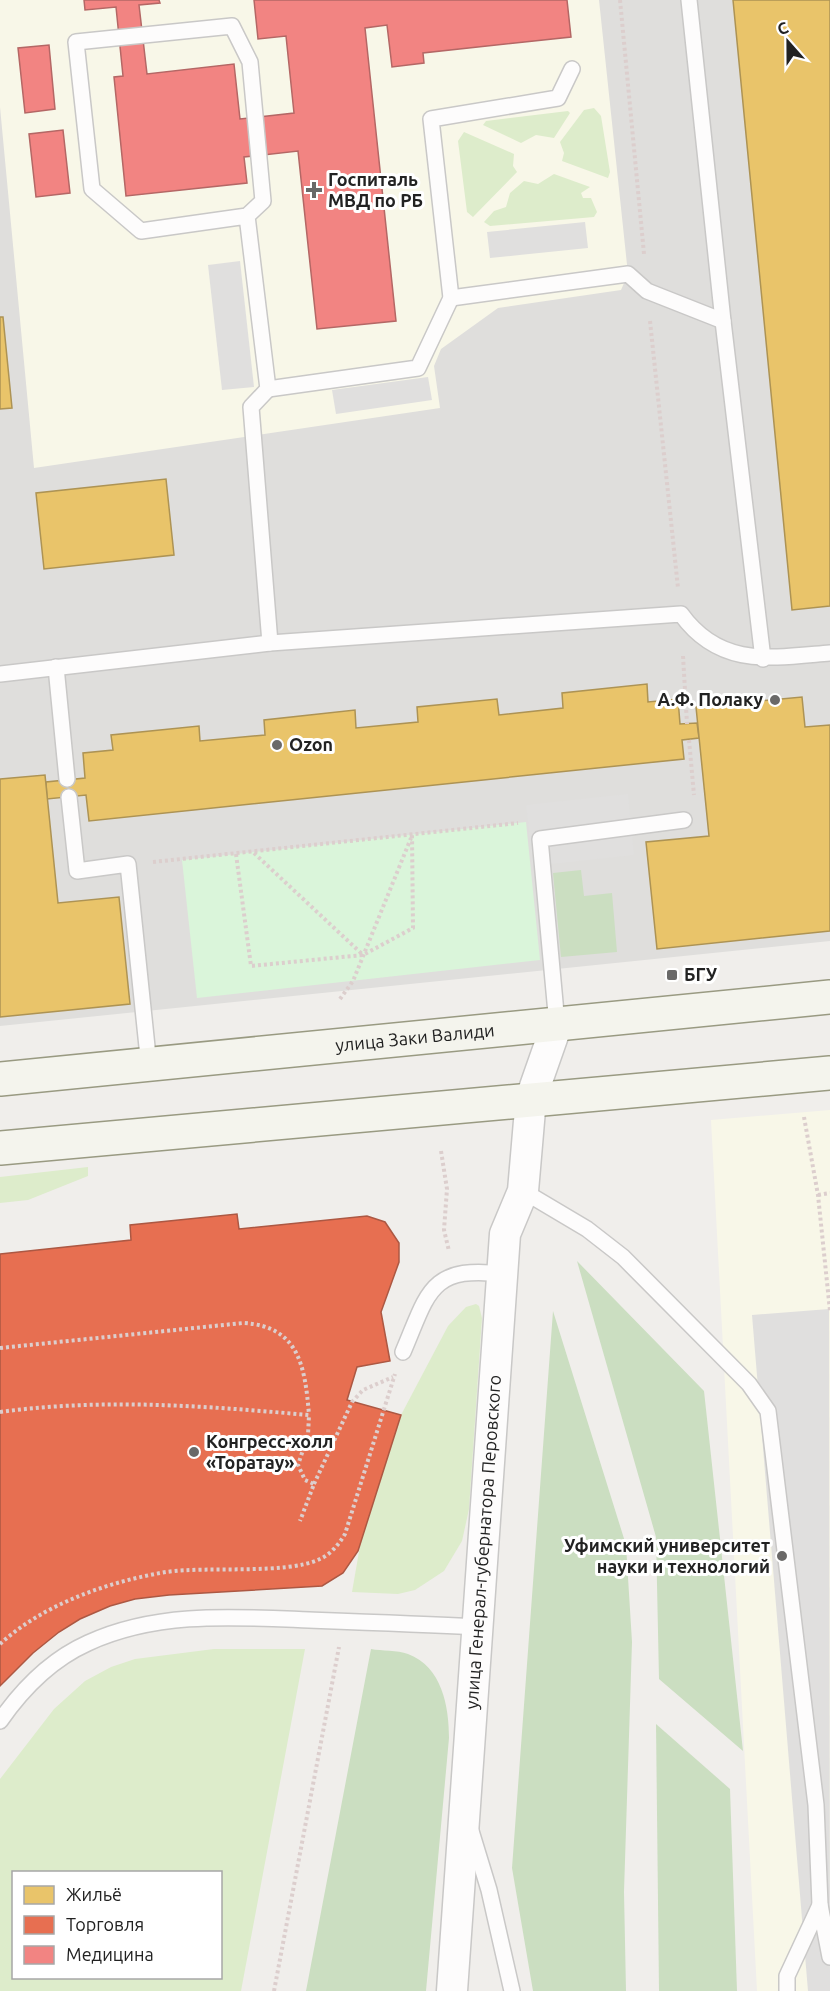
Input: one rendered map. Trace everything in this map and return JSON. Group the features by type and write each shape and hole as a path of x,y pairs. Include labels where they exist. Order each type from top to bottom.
{"main road":[{"name":"улица Заки Валиди","path":"0,1079 150,1066 830,997"},
{"path":"0,1148 531,1098 830,1073"}],"street":[{"name":"улица Генерал-губернатора Перовского","path":"452,1991 505,1234 523,1191 531,1098 557,1024"}],"lane":[{"path":"689,0 723,321 763,659"},
{"path":"232,26 250,62 261,155 263,201 247,216 141,231 93,189 76,42 232,26"},
{"path":"270,643 251,407 268,389 418,368 451,298 431,119 558,98 572,69"},
{"path":"247,216 268,389"},
{"path":"451,298 628,274 647,291 723,321"},
{"path":"0,674 270,643 681,614 693,631 726,652 763,659 830,653"},
{"path":"56,667 67,780"},
{"path":"69,797 77,871 128,864 150,1066"},
{"path":"557,1024 540,839 684,820"},
{"path":"523,1191 587,1229 623,1257 749,1384 768,1411 816,1805 820,1905 830,1957"},
{"path":"403,1353 434,1287 444,1278 474,1270 502,1274"},
{"path":"0,1721 36,1677 56,1661 88,1643 167,1621 226,1617 478,1627"},
{"path":"466,1814 489,1890 512,1991"},
{"path":"788,1991 787,1976 820,1905"}],"path":[{"path":"681,614 687,724"},
{"path":"688,740 694,803"},
{"path":"128,864 526,822"},
{"path":"236,854 251,966 363,955 413,927 412,834"},
{"path":"340,999 352,981 412,834"},
{"path":"254,852 363,955"},
{"path":"804,1117 818,1194 830,1311"},
{"path":"441,1151 447,1189 444,1230 448,1248 460,1272"},
{"path":"818,1194 830,1193"},
{"path":"0,1348 243,1323 262,1324 276,1329 295,1347 306,1386 309,1414 308,1436 297,1466 304,1480 314,1484"},
{"path":"0,1644 34,1618 58,1605 121,1582 166,1572 294,1566 322,1559 332,1552 345,1534 403,1353"},
{"path":"300,1521 314,1484 352,1402 363,1389 395,1377"},
{"path":"0,1412 96,1404 178,1404 309,1414"},
{"path":"274,1991 339,1645"}],"shaded area":[{"path":"0,0 830,0 830,941 0,1026"},
{"name":"Госпиталь МВД по РБ","path":"0,0 599,0 628,274 621,290 498,308 441,349 434,366 440,408 34,468 0,107"},
{"path":"585,222 588,248 490,258 487,232"},
{"path":"240,261 254,387 222,390 208,265"},
{"path":"428,377 432,400 336,414 332,390"},
{"path":"628,794 634,855 533,866 526,805"},
{"name":"Уфимский университет науки и технологий","path":"830,1110 830,1991 757,1991 711,1120"},
{"path":"829,1309 830,1991 808,1991 752,1315"}],"green space":[{"path":"594,108 601,116 610,172 608,178 562,161 564,153 560,142 584,110"},
{"path":"568,111 570,113 554,138 536,135 521,143 483,125 486,121"},
{"path":"464,132 514,154 513,166 517,172 473,217 467,212 458,141"},
{"path":"554,174 590,187 581,193 583,198 591,198 597,212 594,217 490,226 484,222 494,211 506,207 510,193 524,181 538,184"},
{"path":"526,822 540,960 197,998 182,860"},
{"path":"581,870 584,896 612,893 617,952 561,957 553,873"},
{"path":"88,1167 88,1176 28,1200 0,1203 0,1177"},
{"path":"577,1261 704,1391 743,1751 659,1679 656,1537"},
{"path":"476,1304 479,1306 482,1318 469,1509 462,1541 444,1571 415,1590 398,1594 352,1592 361,1540 401,1415 448,1326 466,1307"},
{"path":"553,1311 626,1545 632,1642 624,1892 626,1991 533,1991 512,1868"},
{"path":"214,1649 305,1649 241,1991 0,1991 0,1779 54,1709 85,1681 111,1667 135,1659"},
{"path":"371,1649 404,1653 420,1660 436,1678 447,1713 449,1738 426,1991 306,1991"},
{"path":"656,1724 730,1789 737,1991 659,1991"}],"building: Жильё":[{"path":"733,0 830,0 830,606 792,610"},
{"path":"0,317 3,317 12,408 0,409"},
{"path":"166,479 174,555 44,569 36,493"},
{"path":"647,684 648,702 678,699 680,724 697,723 699,738 682,740 684,759 89,821 86,795 47,799 46,782 85,778 83,753 113,750 111,735 199,726 200,741 265,735 264,720 355,710 356,728 418,722 417,707 497,699 499,715 563,708 562,693"},
{"path":"802,697 805,727 830,725 830,931 657,949 646,842 709,836 696,707"},
{"path":"45,775 58,903 119,897 130,1004 0,1017 0,779"}],"building: Торговля":[{"name":"Конгресс-холл «Торатау»","path":"237,1214 239,1229 367,1216 385,1222 399,1243 399,1262 381,1312 390,1361 357,1367 347,1400 401,1415 358,1551 343,1573 322,1586 169,1595 135,1599 110,1606 80,1619 59,1632 33,1653 0,1686 0,1254 131,1240 130,1225"}],"building: Медицина":[{"path":"84,0 159,0 160,3 139,5 147,74 234,64 240,119 294,113 286,36 258,39 254,0 567,0 571,37 423,53 424,63 392,67 387,25 365,28 396,321 317,329 298,151 244,157 247,183 126,196 114,77 123,76 116,7 85,10"},
{"path":"49,45 55,109 25,113 18,48"},
{"path":"63,130 70,193 36,197 29,134"}],"place":[{"name":"Госпиталь МВД по РБ","path":"314,190"},
{"name":"А.Ф. Полаку","path":"775,700"},
{"name":"Ozon","path":"277,745"},
{"name":"БГУ","path":"672,975"},
{"name":"Конгресс-холл «Торатау»","path":"194,1452"},
{"name":"Уфимский университет науки и технологий","path":"782,1556"}]}
